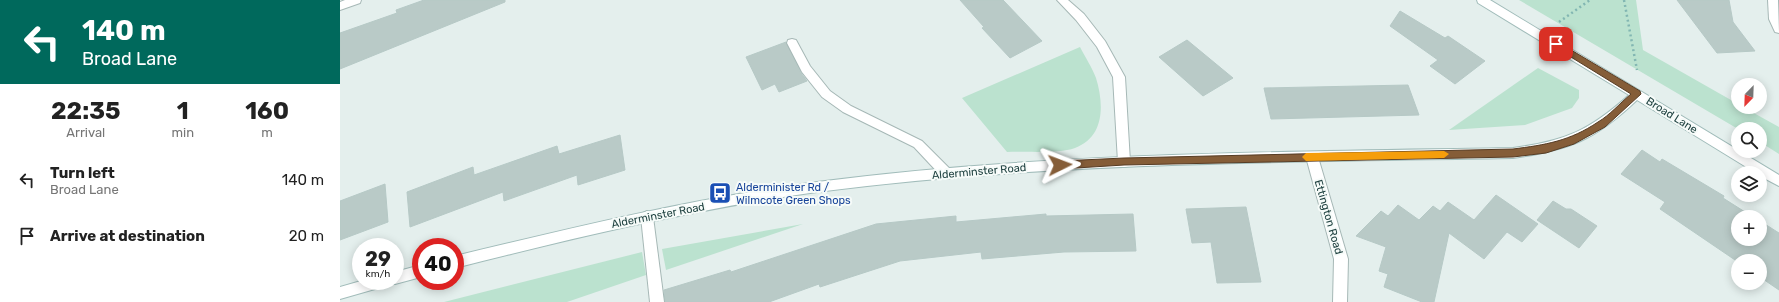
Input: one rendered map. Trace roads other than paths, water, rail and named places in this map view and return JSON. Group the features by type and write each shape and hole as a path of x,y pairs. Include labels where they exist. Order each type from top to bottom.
{"street":[{"path":"340,6 356,0"},
{"path":"1062,0 1080,17 1101,44 1119,77 1124,162"},
{"name":"Broad Lane","path":"1482,0 1779,181"},
{"path":"1773,0 1774,18 1779,29"},
{"path":"792,43 806,68 826,94 847,109 918,144 947,174"},
{"name":"Alderminster Road","path":"464,260 550,238 647,217 817,187 947,174 1124,162 1513,153 1546,149 1571,141 1602,125 1637,94"},
{"name":"Ettington Road","path":"1312,157 1341,259 1340,302"},
{"path":"647,217 657,302"},
{"path":"340,293 352,290"}],"place":[{"name":"Alderminister Rd / Wilmcote Green Shops","path":"720,193"}]}
